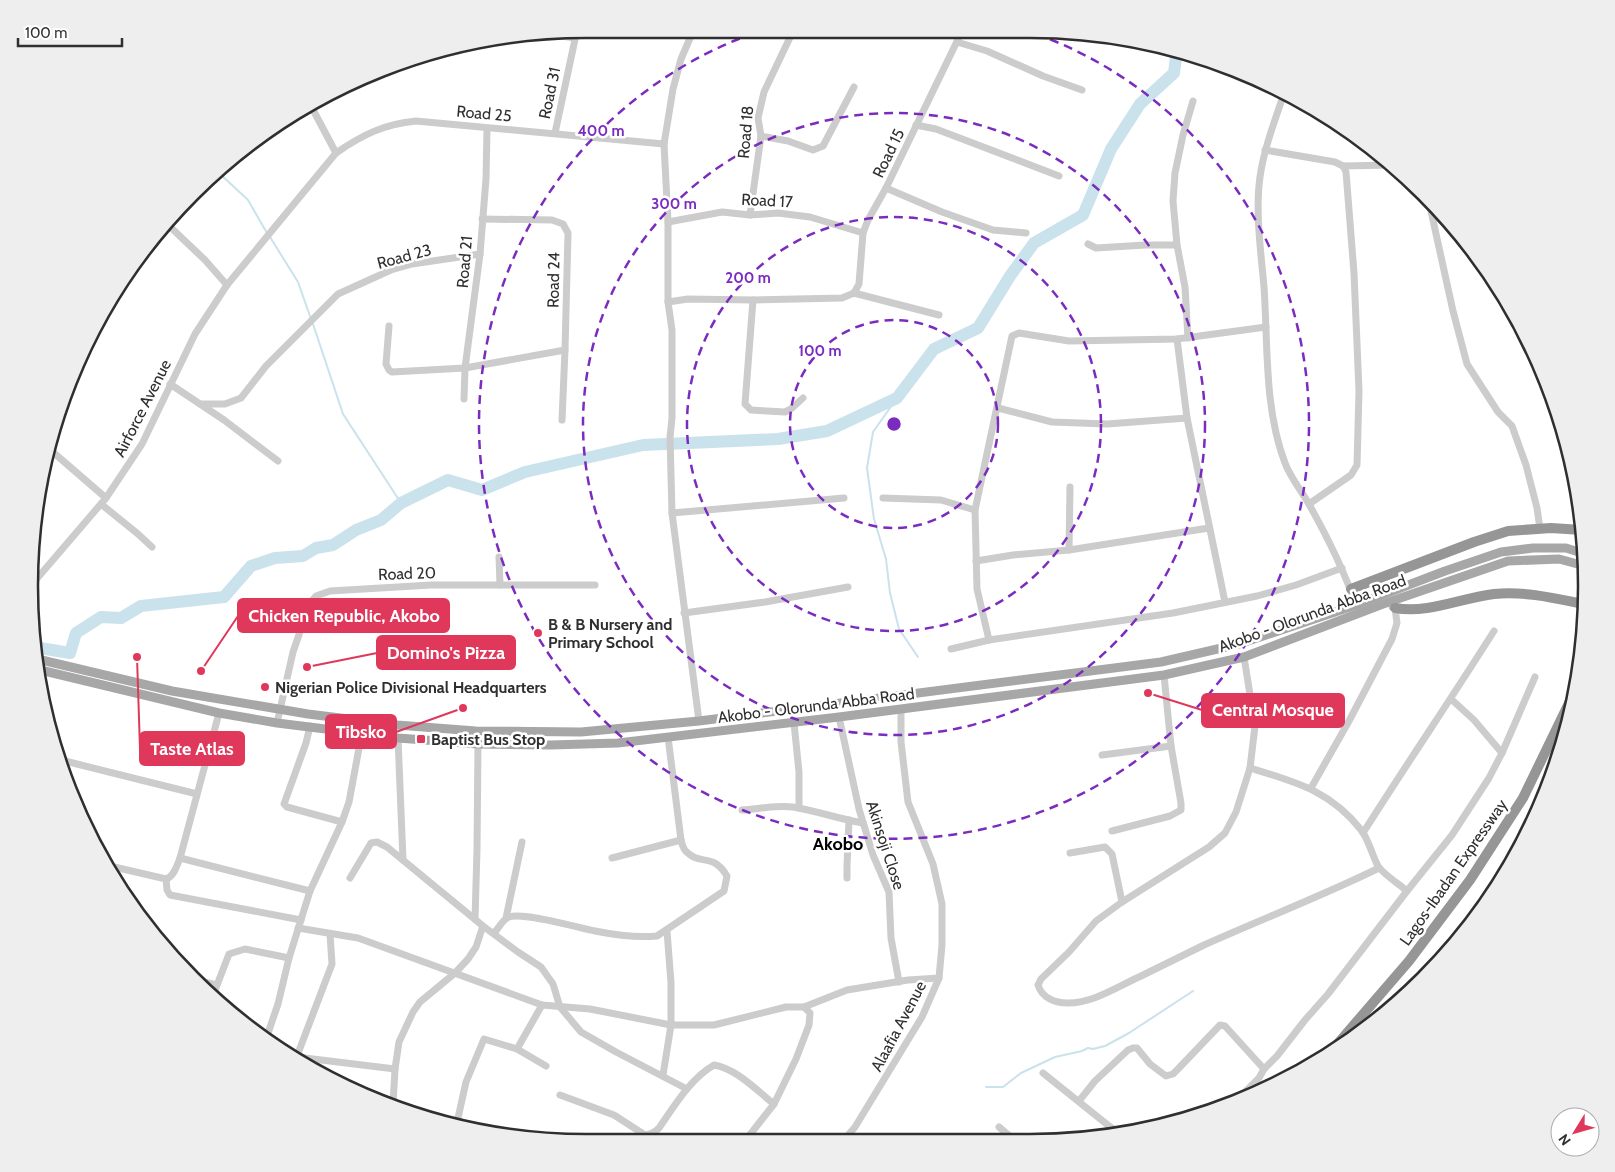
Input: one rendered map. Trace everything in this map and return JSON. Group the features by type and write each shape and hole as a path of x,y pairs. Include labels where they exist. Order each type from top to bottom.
{"highway":[{"path":"1350,589 1508,531 1574,530"},
{"path":"1395,608 1407,610 1438,606 1493,594 1516,593 1541,595 1577,603"},
{"name":"Lagos-Ibadan Expressway","path":"1348,1032 1409,961 1470,880 1523,798 1561,720"}],"main road":[{"name":"Akobo - Olorunda Abba Road","path":"42,660 172,691 308,714 397,725 476,731 581,732 699,721 1160,662 1240,644 1356,605 1501,552 1533,548 1566,548 1576,551"},
{"name":"Akobo - Olorunda Abba Road","path":"44,671 219,712 277,723 362,732 398,738 478,744 618,743 794,723 1164,675 1244,657 1383,604 1508,561 1559,559 1577,564"},
{"path":"1178,658 1180,672"},
{"path":"822,706 824,719"},
{"path":"451,742 452,729"}],"street":[{"path":"691,37 681,59 673,89 664,144 668,222 668,302 672,330 672,418 670,437 672,513 699,721"},
{"name":"Road 18","path":"750,215 761,136 758,118 764,92 790,37"},
{"name":"Road 15","path":"854,293 859,284 863,233 868,220 886,188 959,37"},
{"name":"Road 31","path":"555,133 575,38"},
{"path":"957,42 987,51 1043,76 1082,90"},
{"path":"761,136 788,141 813,150 823,146 854,88"},
{"path":"1282,99 1265,150 1258,192 1270,393 1277,434 1286,464 1342,568 1356,605"},
{"path":"1188,338 1185,287 1177,245 1174,173 1193,101"},
{"path":"313,110 336,153"},
{"name":"Road 25","path":"264,240 336,153 376,130 397,123 416,121 664,144"},
{"path":"916,126 936,128 1059,176"},
{"name":"Road 21","path":"464,399 464,368 480,254 486,179 487,128"},
{"path":"1265,150 1335,162 1343,166 1380,165"},
{"path":"1309,504 1351,475 1358,465 1358,391 1354,273 1346,172 1343,166"},
{"path":"886,188 942,212 993,230 1026,233"},
{"name":"Road 17","path":"668,222 722,212 750,215 778,212 810,217 863,233"},
{"path":"1432,214 1467,364 1498,412 1512,426 1526,465 1537,508 1540,529"},
{"name":"Road 24","path":"482,220 552,220 563,224 568,233 562,420"},
{"path":"171,228 205,260 227,285"},
{"name":"Airforce Avenue","path":"38,577 104,501 142,444 195,334 227,285 264,240"},
{"path":"1088,244 1096,248 1177,245"},
{"name":"Road 23","path":"200,404 225,404 241,398 266,366 338,294 391,270 412,264 480,254"},
{"path":"668,302 688,299 842,298 854,293 939,315"},
{"path":"753,300 745,404 751,410 785,412 803,398"},
{"path":"388,326 386,364 392,372 464,368 565,350"},
{"path":"989,640 977,588 975,510 1012,336 1020,333 1070,341 1176,339 1266,328"},
{"path":"1176,339 1187,418 1225,602"},
{"path":"170,384 278,461"},
{"path":"998,408 1052,422 1107,424 1187,418"},
{"path":"54,453 152,547"},
{"path":"1069,550 1070,487"},
{"path":"672,513 844,498"},
{"path":"883,498 941,500 975,510"},
{"path":"976,561 1013,555 1069,550 1209,528"},
{"path":"499,557 500,585"},
{"path":"952,649 989,640 1103,624 1279,591 1342,568"},
{"name":"Road 20","path":"280,709 293,652 310,603 316,596 330,590 431,585 595,585"},
{"path":"684,613 765,602 848,587"},
{"path":"1311,788 1392,640 1397,623 1395,608 1383,604"},
{"path":"1363,832 1494,632"},
{"path":"1244,657 1255,726 1250,768 1236,812 1225,832 1209,847 1122,902 1096,921 1069,952 1041,979 1038,985 1040,990 1046,997 1057,1002 1068,1003 1093,998 1379,868"},
{"path":"1112,831 1170,816 1181,810 1182,803 1171,746 1164,675"},
{"path":"1248,1089 1328,994 1452,835 1489,778 1535,677"},
{"path":"1451,699 1474,720 1502,753"},
{"path":"277,723 280,709"},
{"name":"Alaafia Avenue","path":"848,1135 922,1017 939,978 942,945 942,904 933,864 908,802 901,742 901,709"},
{"path":"115,867 166,879 173,875 180,858 219,712"},
{"name":"Akinsoji Close","path":"839,717 856,799 873,856 889,892 891,938 899,982"},
{"path":"794,723 799,772 799,808"},
{"path":"310,726 306,743 284,804 287,807 342,822"},
{"path":"268,1033 278,1004 288,958 310,891 342,822 349,802 362,732"},
{"path":"506,918 520,916 595,931 646,937 657,936 724,891 727,876 723,870 711,861 689,855 683,847 668,737"},
{"path":"398,738 402,860"},
{"path":"475,919 478,744"},
{"path":"1102,756 1171,746"},
{"path":"67,761 197,794"},
{"path":"1250,768 1311,788 1341,809 1363,832 1379,868 1407,891"},
{"path":"742,810 784,806 863,822"},
{"path":"847,878 849,820"},
{"path":"612,858 681,840"},
{"path":"350,878 368,846 374,842 381,844 483,926 541,967 553,984 560,1007 582,1032 687,1089"},
{"path":"494,933 506,918 522,842"},
{"path":"1070,852 1105,847 1109,850 1112,854 1122,902"},
{"path":"180,858 251,874 310,891"},
{"path":"166,879 167,890 170,894 301,920"},
{"path":"393,1099 399,1042 413,1012 420,1002 455,973 472,953 483,926"},
{"path":"298,928 358,938 542,1006 590,1009 671,1025 714,1025 786,1008 804,1007 847,990 939,978"},
{"path":"663,1075 671,1025 671,983 667,931"},
{"path":"298,1053 332,964 330,934"},
{"path":"215,990 229,954 235,951 245,948 288,958"},
{"path":"208,983 217,985"},
{"path":"517,1049 542,1006"},
{"path":"750,1135 774,1104 796,1059 809,1025 810,1014 804,1007"},
{"path":"1079,1101 1095,1081 1128,1050 1137,1048 1150,1064 1166,1076 1178,1070 1220,1025 1225,1026 1264,1069"},
{"path":"458,1119 466,1082 484,1039 517,1049 546,1066"},
{"path":"306,1057 395,1069"},
{"path":"560,1095 614,1115 645,1135 659,1128 687,1089 704,1070 714,1065 734,1072 774,1104"},
{"path":"1043,1073 1112,1128"},
{"path":"999,1127 1008,1135"}],"waterway":[{"path":"41,648 70,653 76,633 101,617 121,618 141,606 224,597 251,566 275,558 303,556 316,548 333,545 356,530 381,520 401,503 448,480 482,490 525,472 643,445 778,439 827,431 897,398 934,349 978,328 1010,276 1034,243 1083,215 1111,149 1140,104 1174,73 1176,58"},
{"path":"222,176 248,200 267,233"},
{"path":"270,237 298,282 311,319"},
{"path":"313,324 343,414 401,503"},
{"path":"897,398 873,432 867,468 874,519 886,559 890,593 899,629 918,657"},
{"path":"986,1087 1003,1087 1021,1073 1055,1057 1088,1048 1093,1049 1105,1046 1129,1033 1193,991"}],"place":[{"name":"B & B Nursery and Primary School","path":"538,633"},
{"name":"Taste Atlas","path":"137,657"},
{"name":"Domino's Pizza","path":"307,667"},
{"name":"Chicken Republic, Akobo","path":"201,671"},
{"name":"Nigerian Police Divisional Headquarters","path":"265,687"},
{"name":"Central Mosque","path":"1148,693"},
{"name":"Tibsko","path":"463,708"},
{"name":"Baptist Bus Stop","path":"421,739"}],"district":[{"name":"Akobo","path":"838,844"}]}
